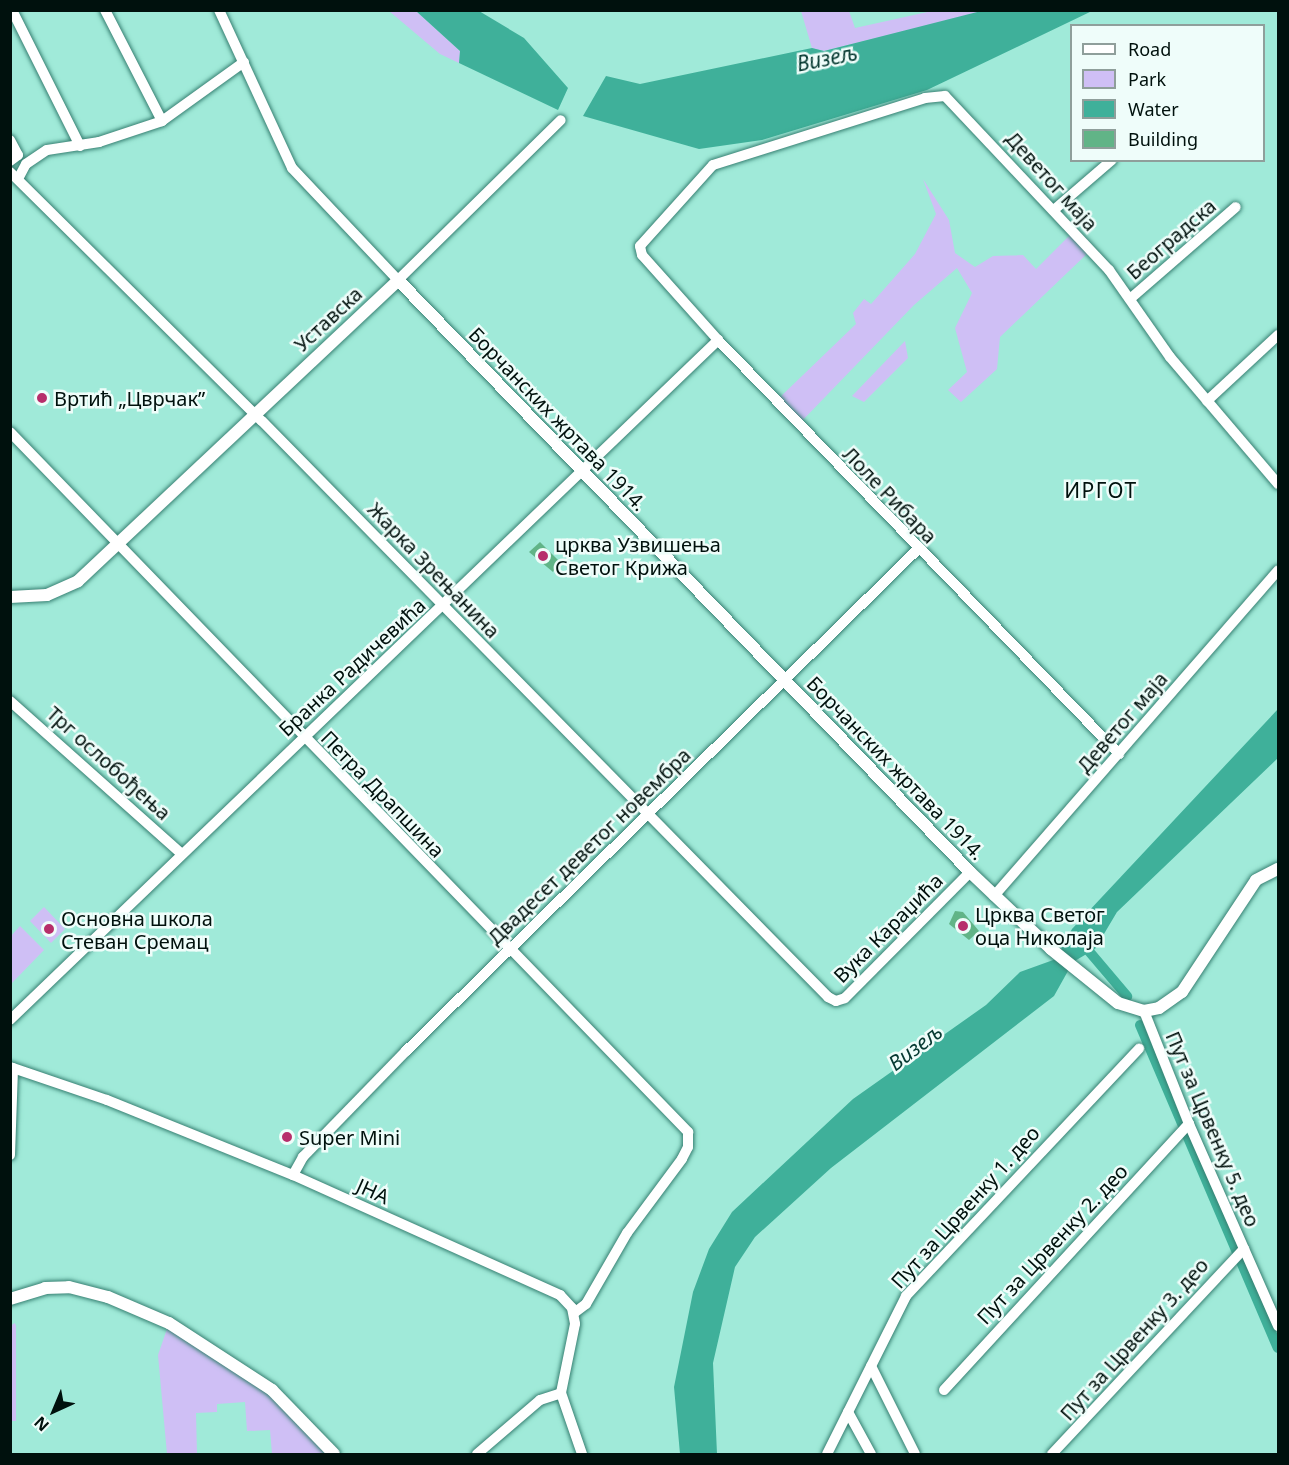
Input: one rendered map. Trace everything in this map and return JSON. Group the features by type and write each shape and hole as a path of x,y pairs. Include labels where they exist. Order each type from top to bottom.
{"street":[{"path":"12,10 80,146"},
{"path":"105,10 162,121"},
{"name":"Борчанских жртава 1914.","path":"219,10 292,168 583,473 994,896 1072,968 1118,1003 1144,1011"},
{"path":"14,176 26,164 54,148 80,146 162,121 244,62"},
{"name":"Деветог маја","path":"642,255 642,243 713,165 940,95 959,106 1055,209 1130,299 1170,357 1278,484"},
{"name":"Уставска","path":"10,597 38,597 70,586 118,544 398,280 561,120"},
{"path":"10,140 14,158 26,164"},
{"path":"1055,209 1110,162"},
{"name":"Жарка Зрењанина","path":"14,176 256,414 828,997"},
{"name":"Београдска","path":"1130,299 1236,207"},
{"name":"Лоле Рибара","path":"642,255 718,340 918,550 1119,754"},
{"path":"1207,401 1278,335"},
{"name":"Бранка Радичевића","path":"10,1020 583,473 718,340"},
{"name":"Петра Драпшина","path":"10,432 509,950 683,1127 690,1138 682,1159 634,1222 586,1304 574,1313"},
{"name":"Двадесет деветог новембра","path":"293,1175 303,1157 509,950 918,550"},
{"name":"Деветог маја","path":"994,896 1278,571"},
{"name":"Трг ослобођења","path":"10,701 182,854"},
{"path":"1144,1011 1159,1008 1182,992 1256,880 1278,869"},
{"name":"Вука Караџића","path":"828,997 836,1001 845,998 970,872"},
{"name":"Пут за Црвенку 5. део","path":"1144,1011 1184,1128 1276,1313 1278,1326"},
{"name":"Пут за Црвенку 1. део","path":"827,1455 906,1296 1139,1049"},
{"path":"10,1155 12,1067"},
{"name":"ЈНА","path":"12,1067 107,1100 293,1175 552,1290 574,1313"},
{"name":"Пут за Црвенку 2. део","path":"944,1390 1184,1128"},
{"name":"Пут за Црвенку 3. део","path":"1052,1455 1233,1257 1244,1249"},
{"path":"10,1299 45,1288 69,1287 123,1302 169,1323 272,1390 334,1455"},
{"path":"574,1313 561,1393 582,1455"},
{"path":"870,1366 915,1455"},
{"path":"477,1455 540,1400 561,1393"},
{"path":"848,1412 871,1455"}],"green space":[{"path":"389,11 416,11 460,51 459,63 440,54"},
{"path":"801,11 849,11 855,28 932,11 985,11 824,51 812,48"},
{"path":"923,179 949,220 955,253 975,267 993,256 1023,255 1036,269 1074,231 1091,250 1000,337 997,369 961,402 948,390 967,372 955,328 972,293 957,268 914,305 798,425 776,401 856,324 853,313 864,299 871,304 915,254 936,214"},
{"path":"905,341 908,358 864,402 852,396"},
{"path":"44,907 65,929 51,943 30,921"},
{"path":"20,926 44,950 11,984 11,936"},
{"path":"15,1323 16,1421 10,1421 10,1326"},
{"path":"169,1323 247,1370 334,1454 272,1454 270,1430 247,1431 245,1402 217,1404 217,1412 196,1413 197,1454 167,1454 158,1355"}],"water":[{"name":"Визељ","path":"985,10 1092,11 927,90 762,140 699,149 583,116 606,76 640,84 812,48 824,51"},
{"path":"416,11 479,11 524,38 568,88 558,110 459,63 460,51"},
{"path":"1278,709 1278,758 1117,912 1095,949 1073,962 1054,996 831,1168 755,1237 735,1267 713,1363 717,1454 680,1454 674,1387 693,1292 709,1249 732,1212 853,1099 986,1005 1020,972 1056,959 1072,929"}],"building":[{"name":"црква Узвишења Светог Крижа","path":"540,542 559,561 553,572 529,552"},
{"name":"Црква Светог оца Николаја","path":"955,911 963,912 979,931 969,940 949,924"}],"waterway":[{"path":"1082,943 1127,996"},
{"path":"1140,1025 1278,1348"}],"place":[{"name":"Вртић „Цврчак”","path":"42,398"},
{"name":"црква Узвишења Светог Крижа","path":"543,556"},
{"name":"Црква Светог оца Николаја","path":"963,926"},
{"name":"Основна школа Стеван Сремац","path":"49,929"},
{"name":"Super Mini","path":"287,1137"}],"district":[{"name":"ИРГОТ","path":"1101,490"}]}
